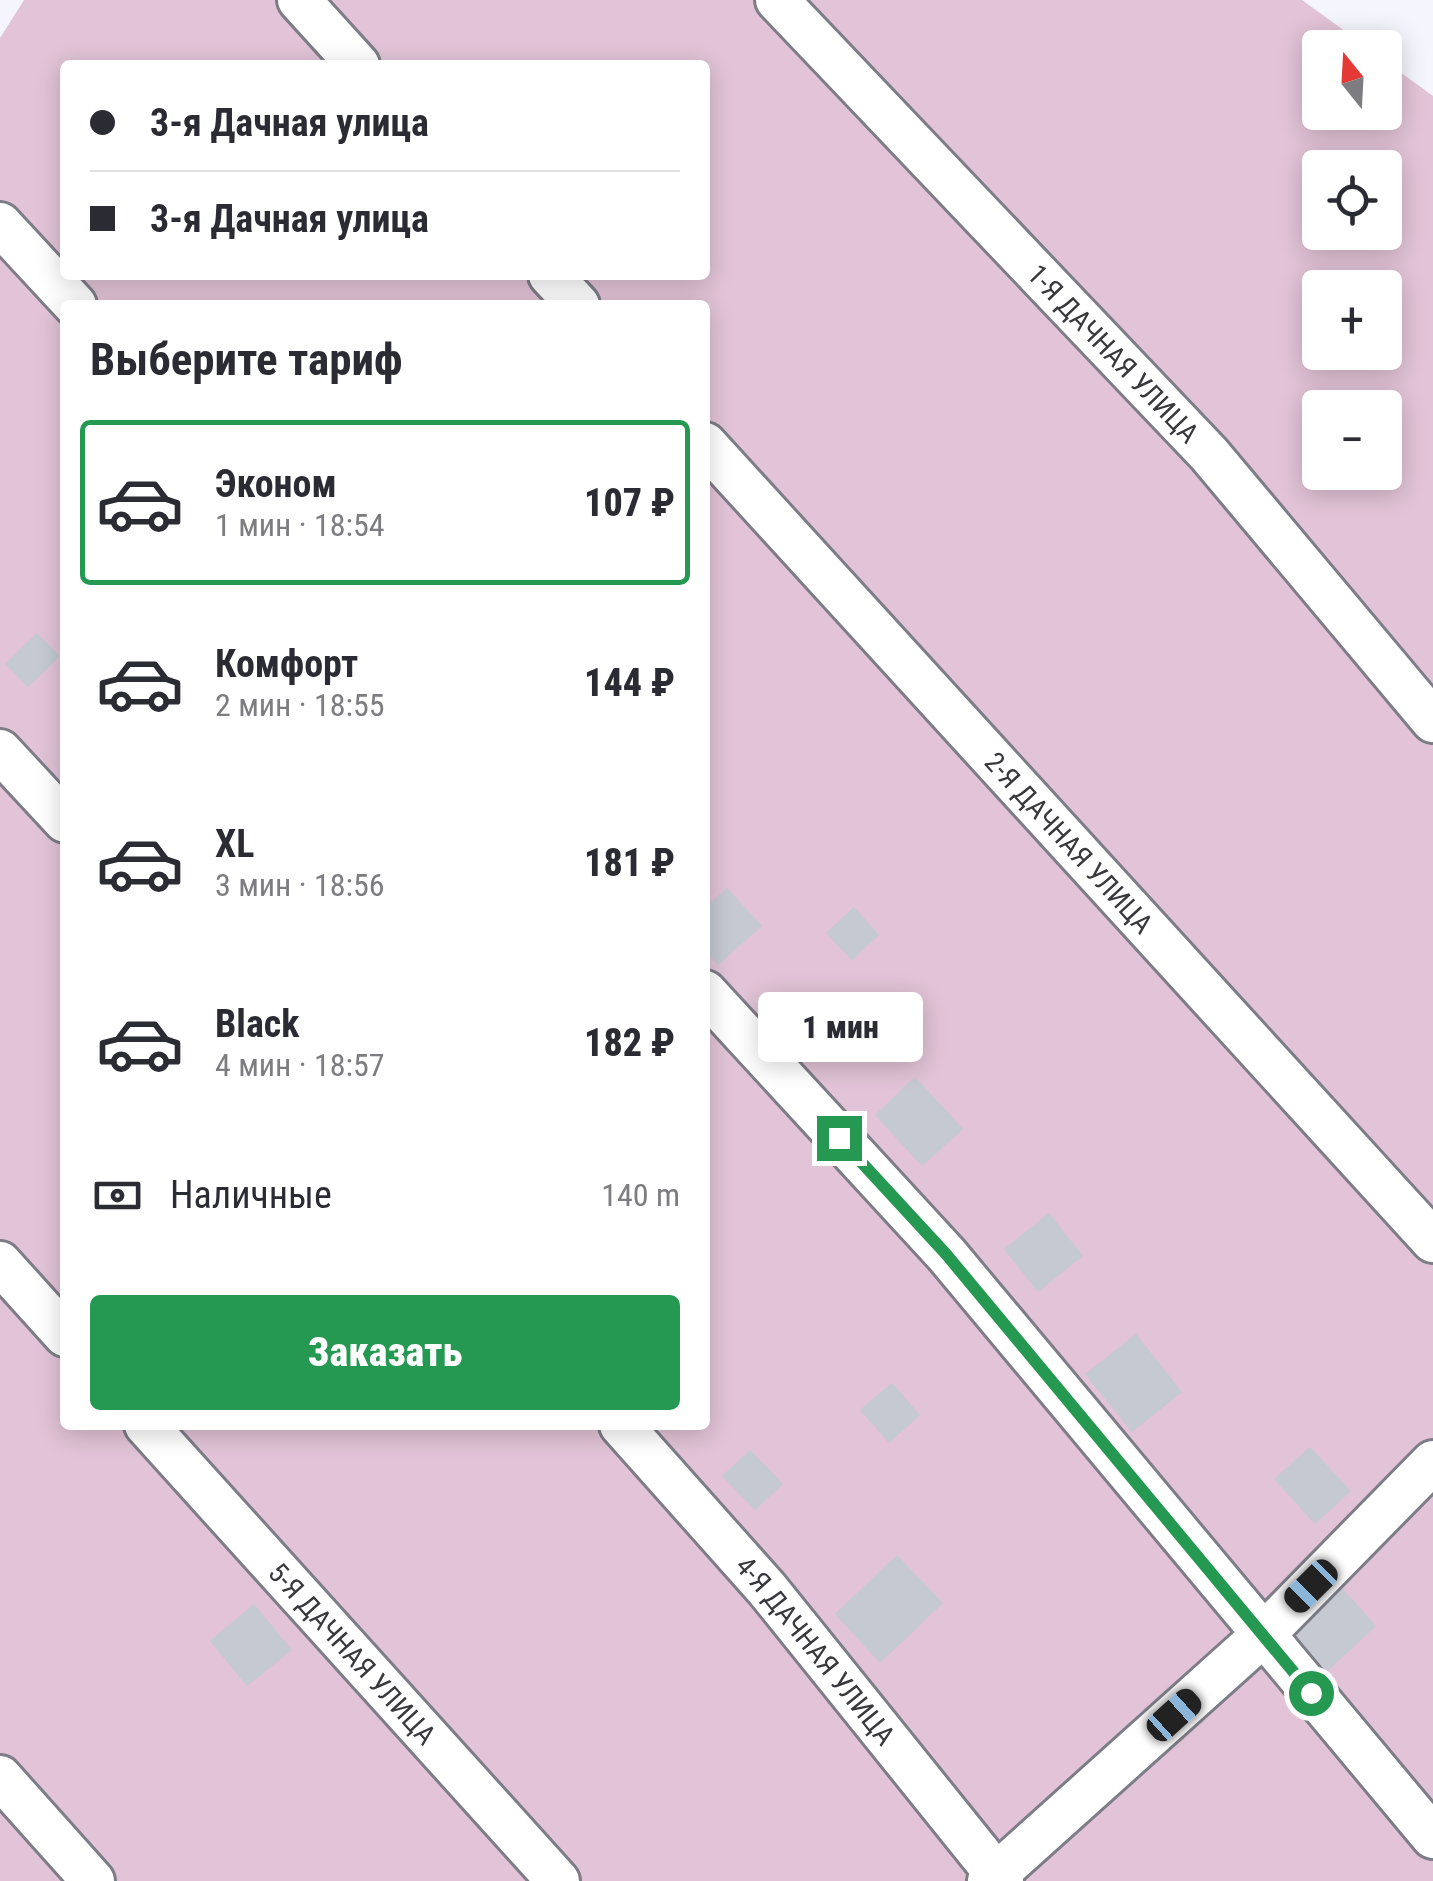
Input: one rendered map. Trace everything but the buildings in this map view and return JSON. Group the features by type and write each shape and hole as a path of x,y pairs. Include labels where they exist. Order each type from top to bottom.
{"street":[{"path":"299,0 353,60"},
{"name":"1-Я ДАЧНАЯ УЛИЦА","path":"777,0 1209,454 1433,721"},
{"path":"0,224 70,300"},
{"path":"555,280 573,300"},
{"name":"2-Я ДАЧНАЯ УЛИЦА","path":"710,449 1433,1241"},
{"path":"0,751 60,816"},
{"path":"710,997 946,1254 1433,1837"},
{"path":"0,1263 60,1329"},
{"name":"5-Я ДАЧНАЯ УЛИЦА","path":"151,1430 558,1881"},
{"name":"4-Я ДАЧНАЯ УЛИЦА","path":"625,1430 767,1589 996,1879"},
{"path":"996,1879 1262,1635 1433,1462"},
{"path":"0,1778 92,1881"}],"shaded area":[{"path":"24,0 1302,0 1343,30 1302,30 1302,130 1402,130 1402,73 1433,96 1433,1881 0,1881 0,38"}],"route":[{"path":"839,1138 946,1254 1311,1693"}]}
